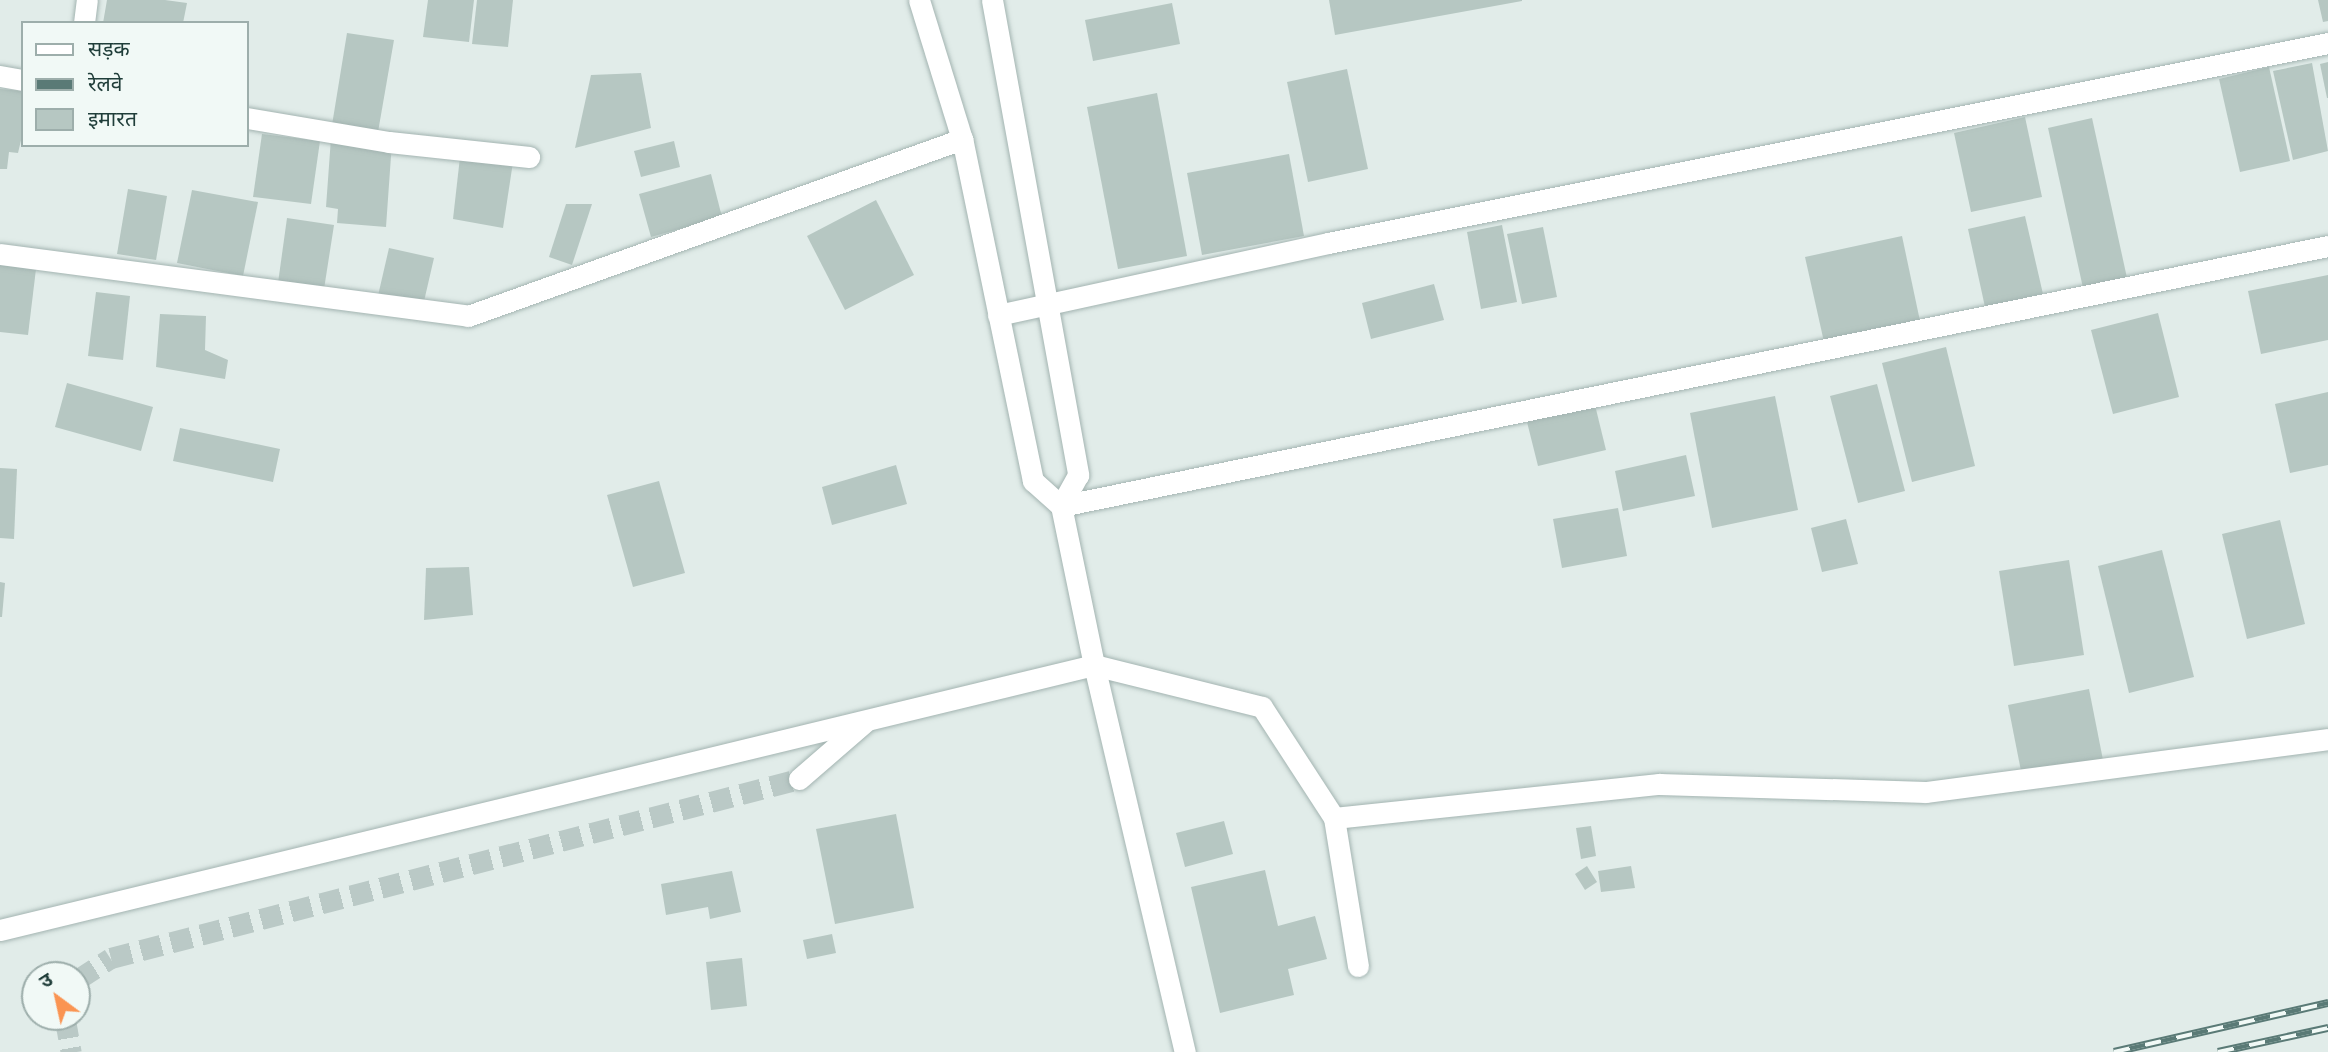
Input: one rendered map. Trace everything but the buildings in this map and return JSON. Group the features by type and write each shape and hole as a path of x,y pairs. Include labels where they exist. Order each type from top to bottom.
{"street":[{"path":"85,21 88,0"},
{"path":"919,0 962,139 1033,481 1061,506 1094,666 1185,1052"},
{"path":"992,0 1078,475 1061,506"},
{"path":"998,315 1328,243 2328,43"},
{"path":"0,76 21,80"},
{"path":"248,118 389,142 529,157"},
{"path":"0,254 79,268 468,316 962,139"},
{"path":"1061,506 2328,246"},
{"path":"0,930 1094,666 1262,707 1334,818 1357,966"},
{"path":"799,779 866,721"},
{"path":"1334,818 1659,784 1926,792 2328,739"}],"tunnel":[{"path":"91,971 111,958 799,779"},
{"path":"67,1031 71,1052"}],"railway":[{"path":"2114,1052 2328,1003"},
{"path":"2218,1052 2328,1028"}]}
